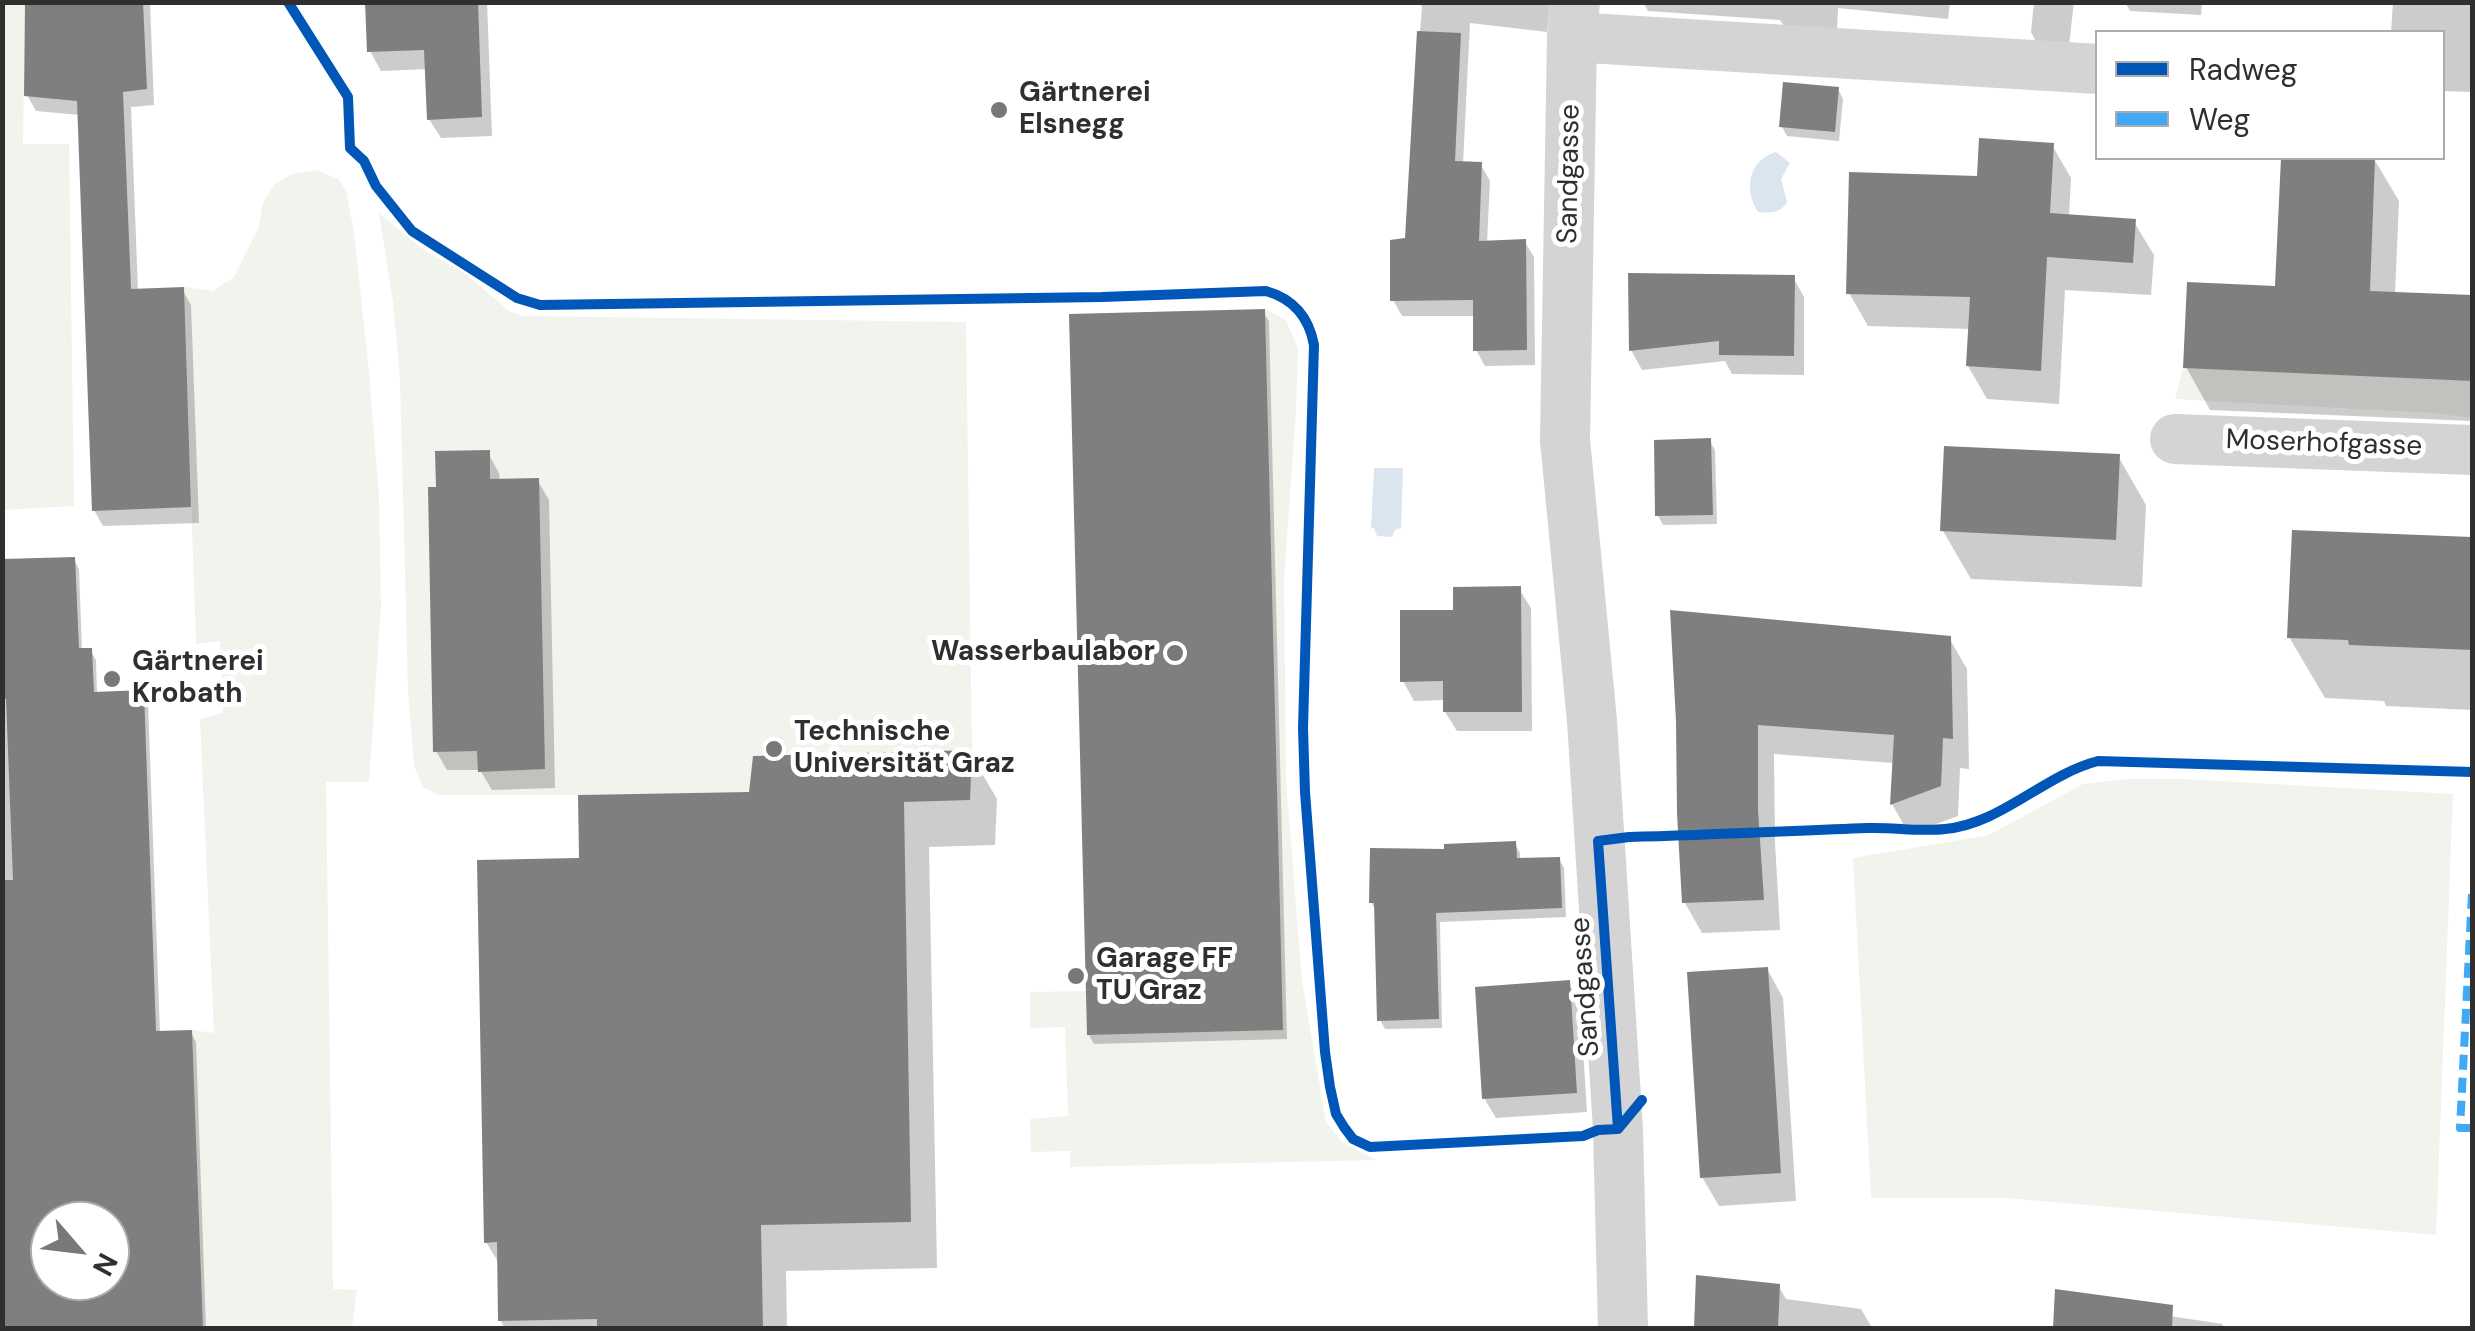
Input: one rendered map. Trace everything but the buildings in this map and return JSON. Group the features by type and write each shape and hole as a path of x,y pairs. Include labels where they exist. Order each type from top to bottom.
{"street":[{"name":"Sandgasse","path":"1622,1328 1618,1129 1592,722 1565,440 1574,20 2095,69"},
{"name":"Moserhofgasse","path":"2175,439 2472,450"}],"shaded area":[{"path":"25,2 23,144 69,144 74,506 3,510 2,3"},
{"path":"1776,152 1790,163 1781,179 1787,202 1778,211 1758,212 1751,194 1751,176 1760,162"},
{"path":"317,170 338,179 346,190 369,371 379,498 381,605 369,782 326,782 333,1289 357,1290 352,1328 203,1328 192,1030 214,1033 200,719 223,713 220,641 196,644 184,287 213,291 234,277 274,185 292,174"},
{"path":"379,213 421,248 467,275 509,311 524,316 966,322 972,750 753,756 749,792 439,795 423,787 414,765 408,689 400,379"},
{"path":"1265,309 1286,320 1298,349 1284,578 1286,780 1302,980 1326,1122 1342,1142 1376,1160 1070,1167 1070,1151 1031,1152 1030,1119 1068,1116 1065,1027 1030,1028 1030,992 1086,991 1087,1035 1283,1030"},
{"path":"2183,368 2472,381 2472,418 2175,399"},
{"path":"1374,468 1403,468 1401,528 1392,537 1377,536 1371,528"},
{"path":"2129,779 2453,794 2436,1235 2006,1198 1871,1198 1853,858 1989,835 2083,784"}],"marked path":[{"path":"2472,894 2460,1128 2472,1128"}],"cycle path":[{"path":"288,2 348,97 350,148 364,161 376,186 412,231 517,298 540,305 1266,291 1292,304 1304,318 1314,345 1303,728 1325,1052 1336,1114 1353,1139 1370,1147 1583,1136 1618,1129 1642,1100"},
{"path":"1618,1129 1598,841 1868,828 1945,829 1985,818 2059,777 2098,761 2472,772"}],"place":[{"name":"Gärtnerei Elsnegg","path":"999,110"},
{"name":"Wasserbaulabor","path":"1175,653"},
{"name":"Gärtnerei Krobath","path":"112,679"},
{"name":"Technische Universität Graz","path":"774,749"},
{"name":"Garage FF TU Graz","path":"1076,976"}]}
